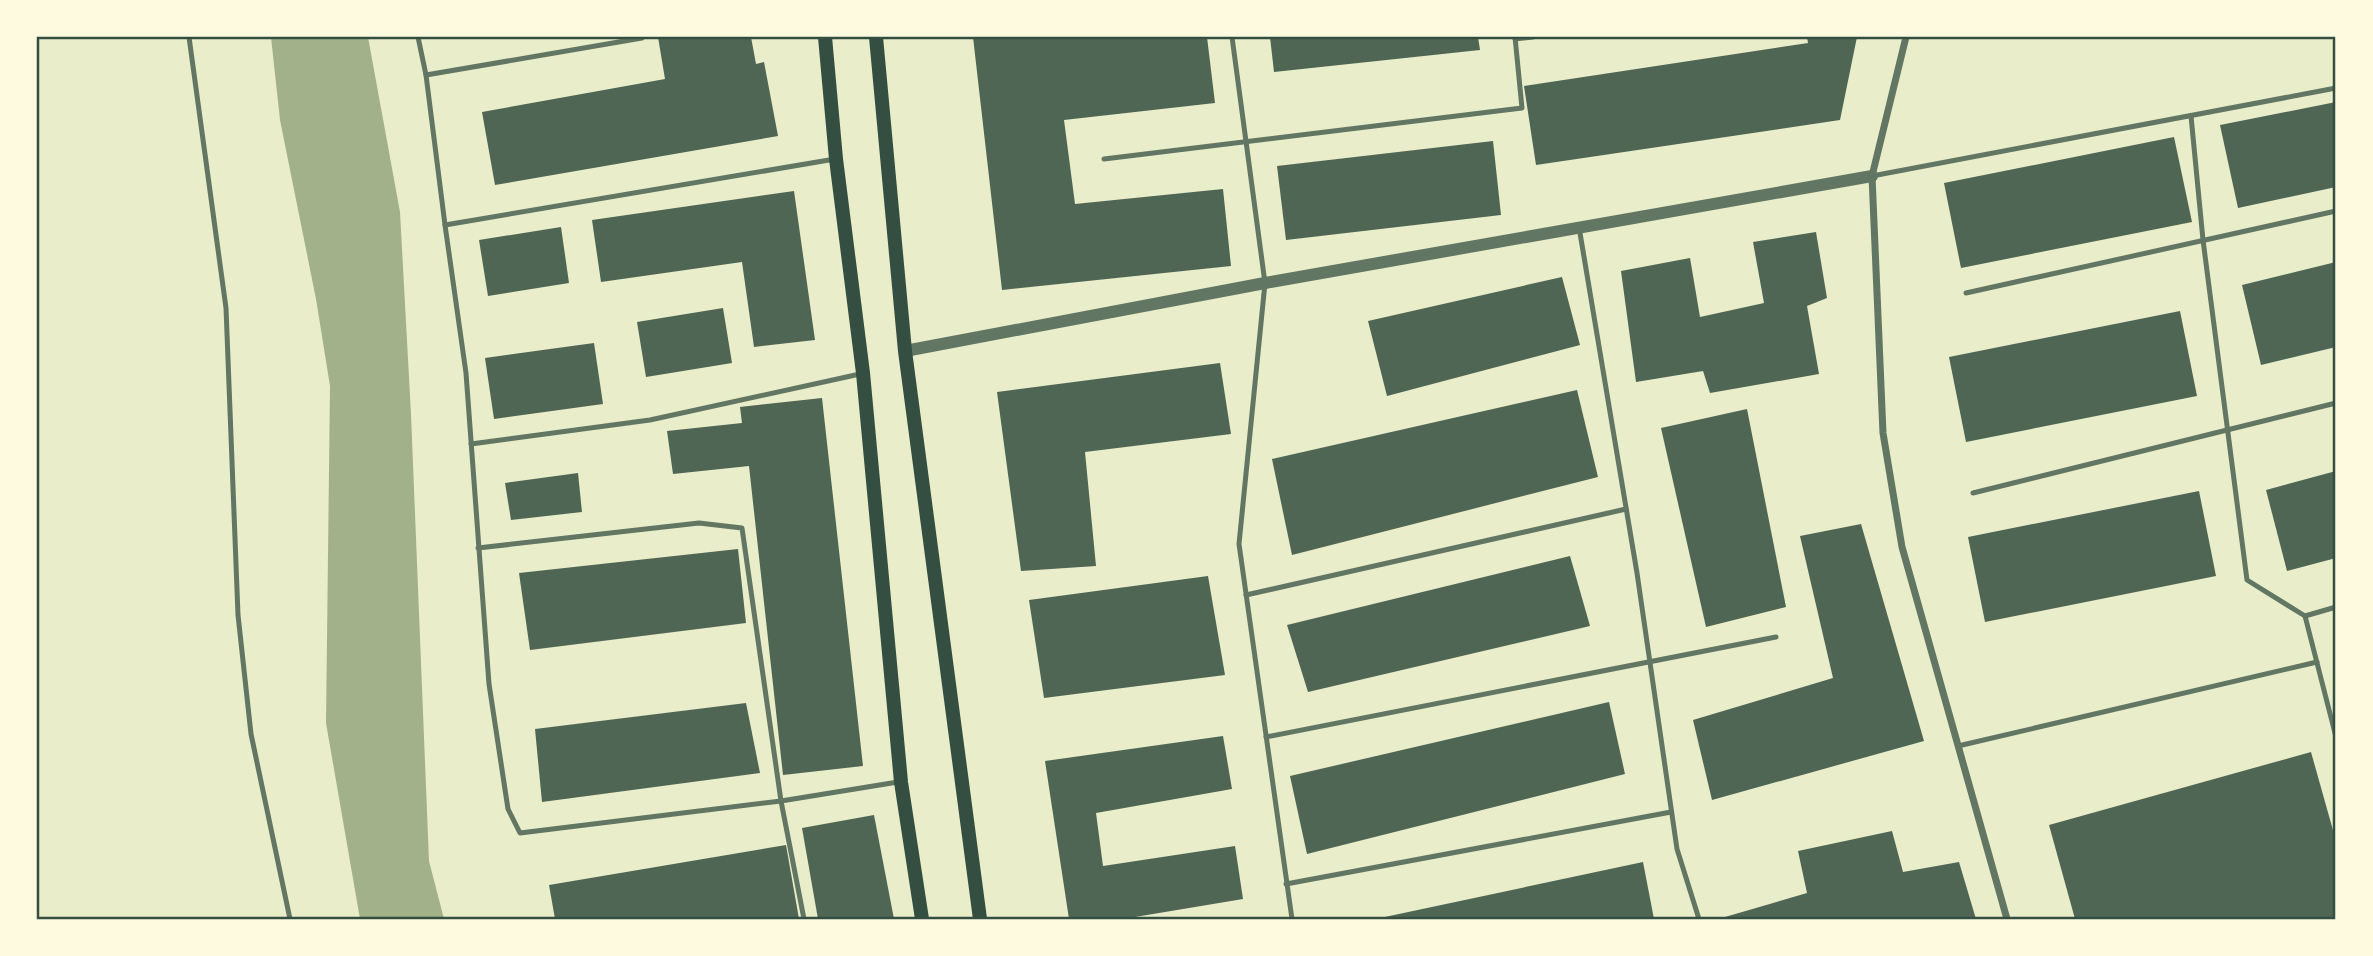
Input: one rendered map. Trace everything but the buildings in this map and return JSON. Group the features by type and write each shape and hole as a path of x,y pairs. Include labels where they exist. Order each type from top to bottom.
{"main road":[{"path":"825,37 836,159 863,373 901,782 922,919"},
{"path":"876,37 905,351 980,919"}],"street":[{"path":"1906,37 1872,176 1883,433 1902,547 2007,919"},
{"path":"905,351 1265,283 1872,176"}],"lane":[{"path":"189,37 226,308 238,615 251,734 290,919"},
{"path":"418,37 426,75 444,225 466,373 489,684 508,809 520,833 780,801 901,782"},
{"path":"1232,37 1265,283 1239,544 1290,919"},
{"path":"1104,159 1522,108 1515,38 1533,37"},
{"path":"426,75 642,38"},
{"path":"1872,176 2336,88"},
{"path":"2191,116 2203,240 2247,580 2305,616 2336,737"},
{"path":"444,225 836,159"},
{"path":"1966,293 2336,211"},
{"path":"1579,227 1650,660 1677,849 1699,919"},
{"path":"471,444 650,421 863,373"},
{"path":"1973,493 2336,403"},
{"path":"1247,595 1626,509"},
{"path":"478,548 699,523 742,528 780,801 804,919"},
{"path":"2305,616 2336,607"},
{"path":"1266,737 1776,637"},
{"path":"1958,746 2317,662"},
{"path":"1286,884 1671,812"}],"shaded area":[{"path":"271,37 368,37 400,212 429,861 444,919 360,919 326,723 330,386 316,299 280,120"}]}
